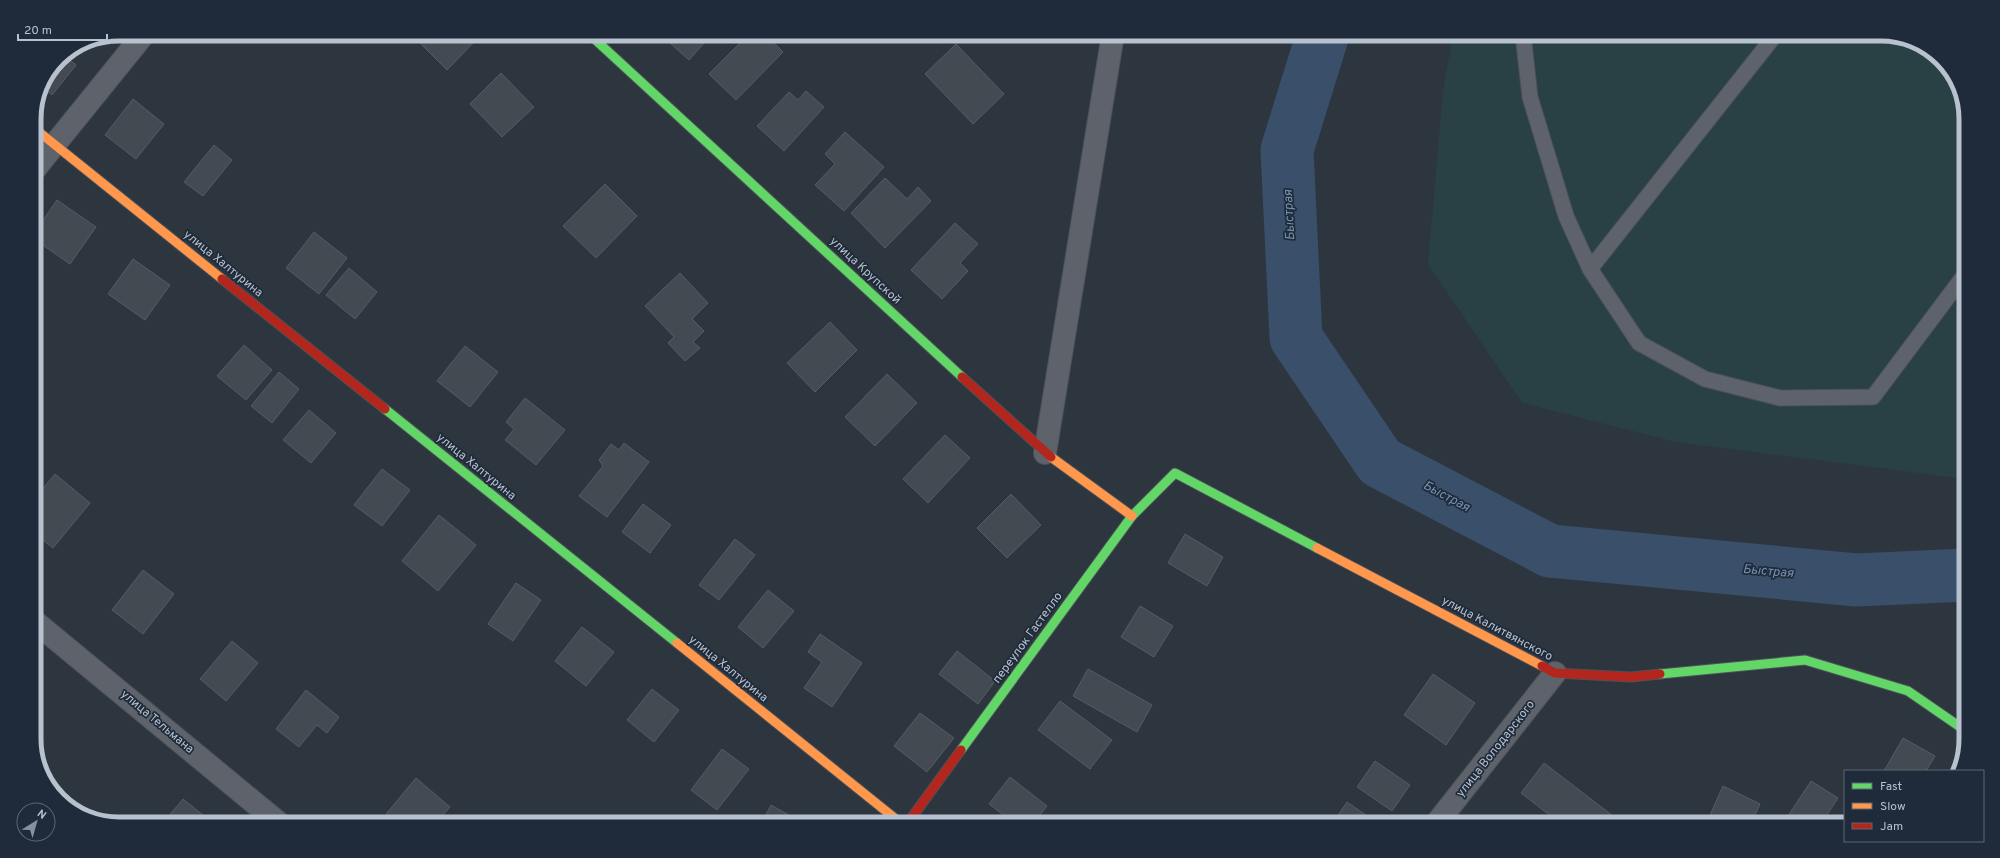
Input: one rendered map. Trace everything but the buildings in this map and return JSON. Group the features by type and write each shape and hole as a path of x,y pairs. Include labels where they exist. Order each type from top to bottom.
{"street":[{"path":"41,162 138,41"},
{"name":"улица Крупской","path":"597,41 1045,453 1132,516"},
{"path":"1045,453 1112,41"},
{"name":"улица Халтурина","path":"41,134 893,817"},
{"name":"переулок Гастелло","path":"912,817 1132,516 1175,473"},
{"name":"улица Калитвянского","path":"1175,473 1555,673 1631,677 1805,660 1908,691 1959,726"},
{"name":"улица Тельмана","path":"41,627 272,817"},
{"name":"улица Володарского","path":"1442,817 1555,673"}],"lane":[{"path":"1524,41 1530,97 1566,216 1590,269 1639,343 1705,379 1780,398 1873,397 1959,282"},
{"path":"1590,269 1770,41"}],"green space":[{"path":"1452,41 1886,41 1897,42 1911,47 1929,57 1940,67 1951,84 1958,103 1959,114 1959,478 1676,442 1522,403 1428,264 1443,91"}],"waterway":[{"name":"Быстрая","path":"1321,41 1287,150 1296,338 1380,462 1550,551 1857,580 1959,575"}],"traffic: fast":[{"path":"597,41 962,377"},
{"path":"385,409 677,643"},
{"path":"961,750 1132,516 1175,473 1317,548"},
{"path":"1660,674 1805,660 1908,691 1959,726"}],"traffic: slow":[{"path":"41,134 222,279"},
{"path":"1051,457 1132,516"},
{"path":"1317,548 1542,666"},
{"path":"677,643 893,817"}],"traffic: jam":[{"path":"222,279 385,409"},
{"path":"962,377 1051,457"},
{"path":"1542,666 1555,673 1631,677 1660,674"},
{"path":"912,817 961,750"}]}
